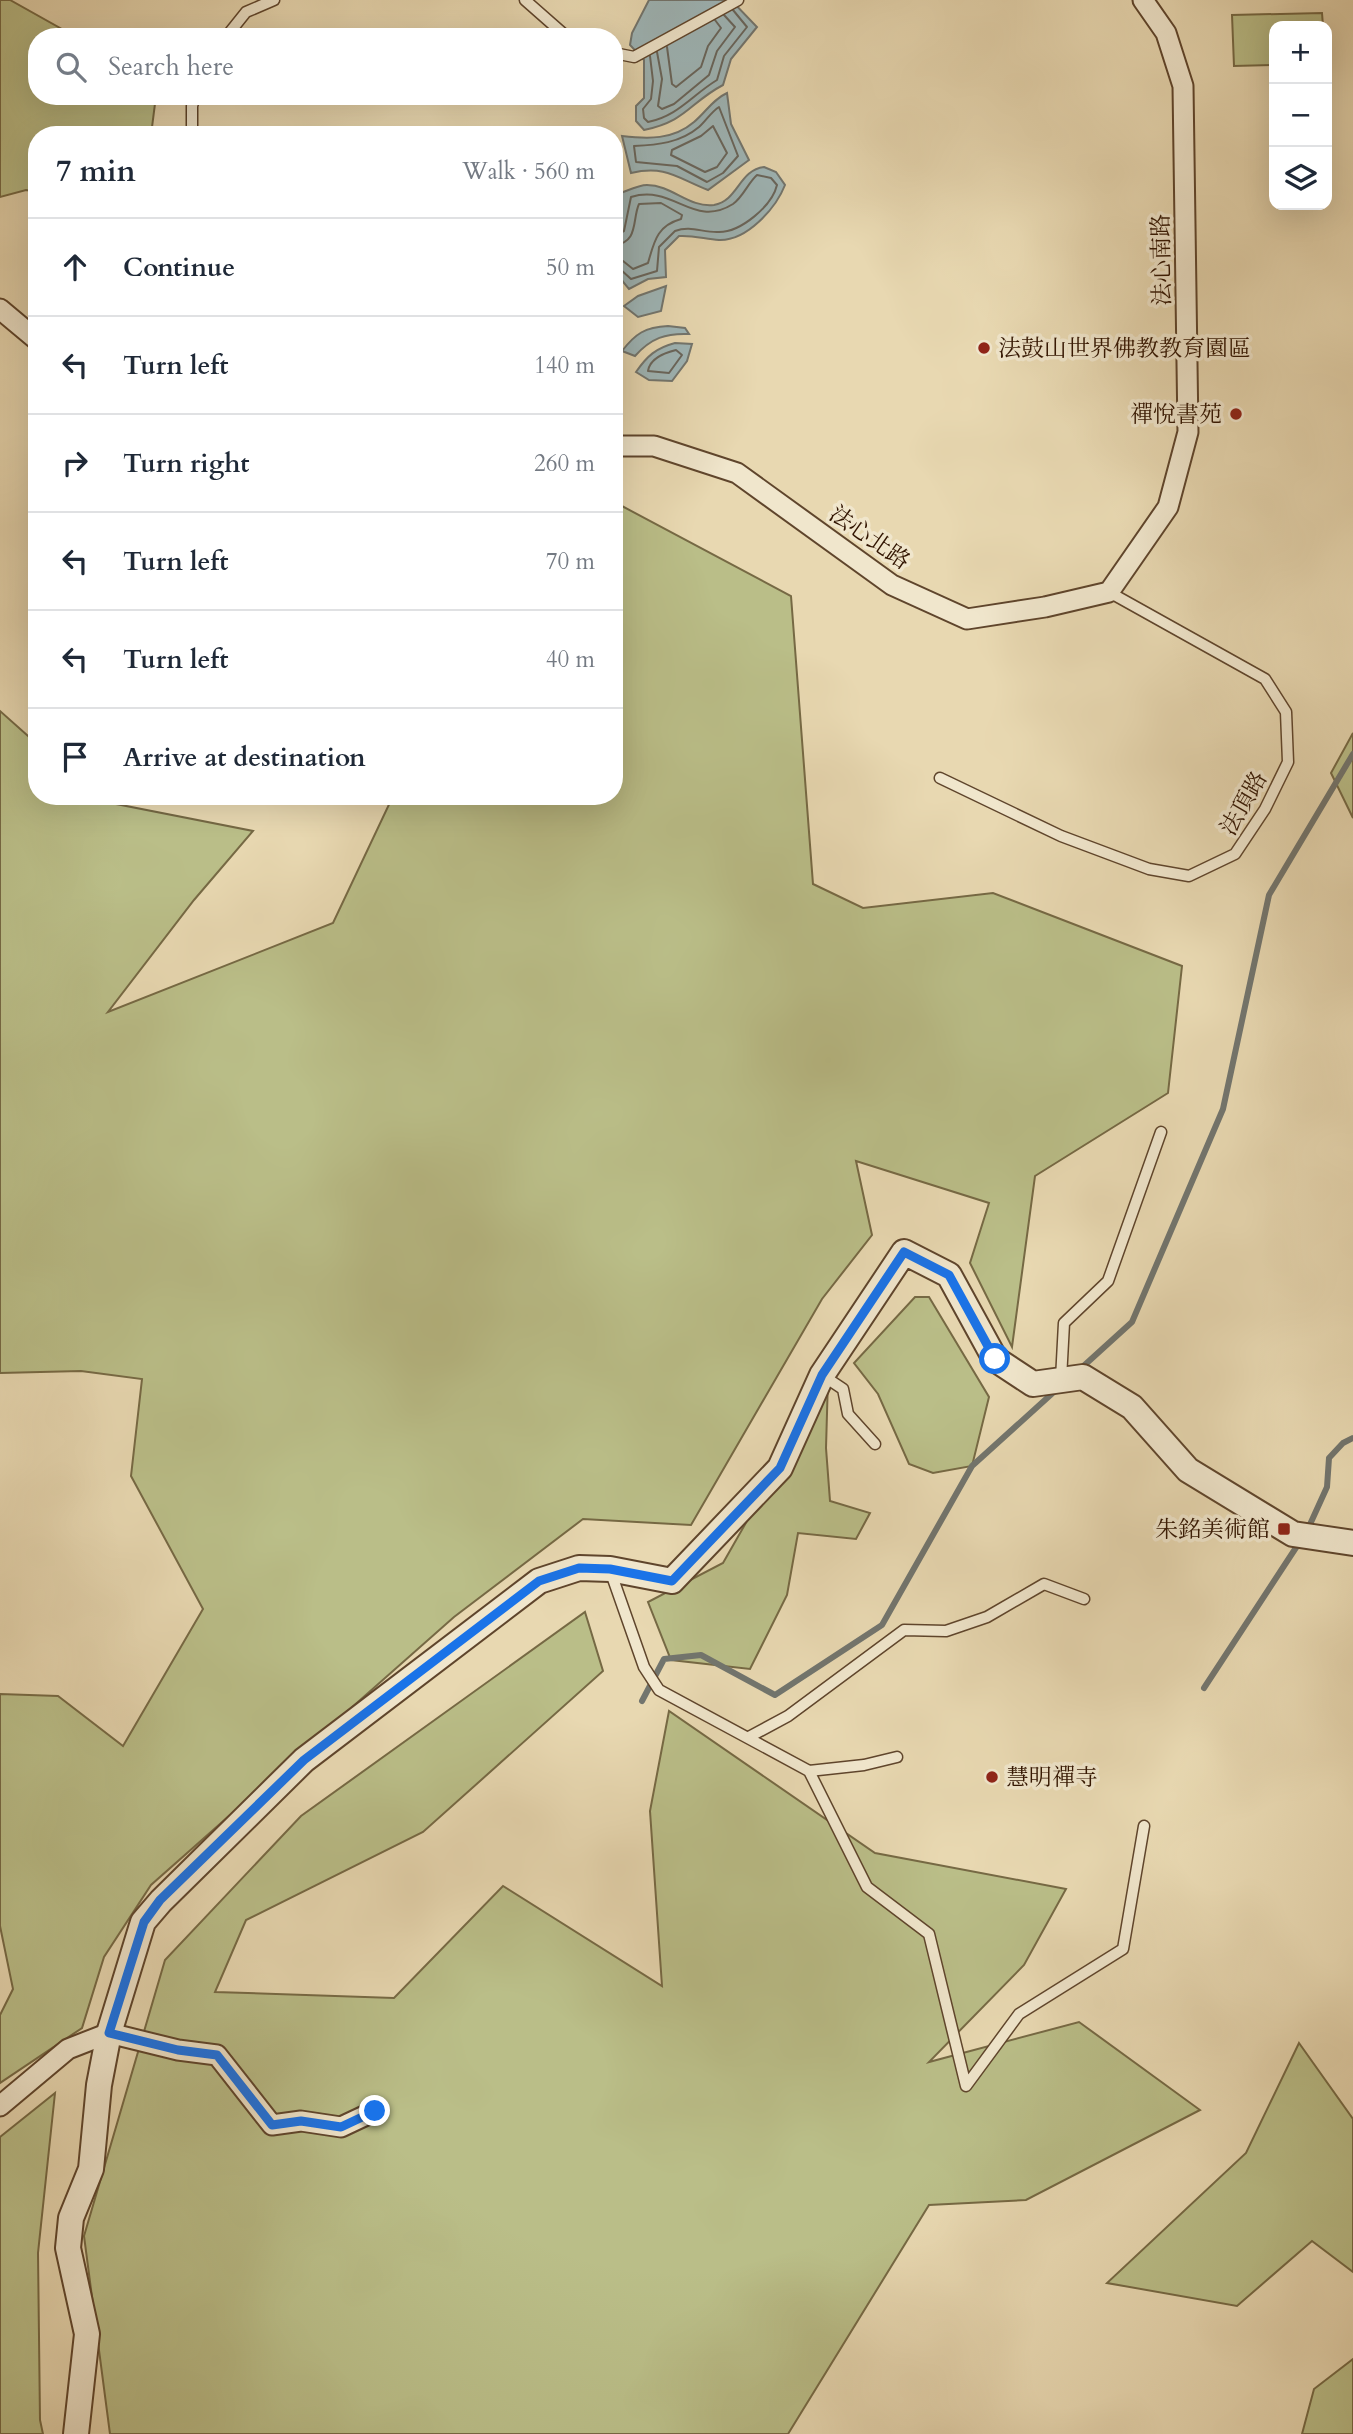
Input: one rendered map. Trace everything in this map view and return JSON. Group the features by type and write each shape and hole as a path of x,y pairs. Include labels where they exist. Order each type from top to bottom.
{"street":[{"name":"法心南路","path":"1109,592 1168,507 1188,432 1183,86 1166,33 1143,0"},
{"path":"0,309 28,332"},
{"name":"法心北路","path":"623,446 654,446 737,473 892,585 967,619 1045,607 1109,592"},
{"path":"76,2434 87,2334 68,2248 71,2218 91,2169 99,2085 109,2033 144,1922 160,1900 304,1760 539,1581 579,1568 610,1569 672,1581 780,1468 822,1375 904,1252 949,1275 995,1359 1033,1384 1083,1377 1132,1406 1188,1470 1293,1534 1353,1543"},
{"path":"0,2106 68,2049 109,2033 178,2050 217,2055 272,2125 301,2121 341,2127 375,2111"}],"lane":[{"path":"233,28 246,12 274,0"},
{"path":"524,0 557,28"},
{"path":"623,55 634,57 738,0"},
{"path":"192,105 192,126"},
{"name":"法頂路","path":"940,778 1061,836 1149,869 1189,876 1235,854 1265,809 1288,762 1286,712 1265,679 1109,592"},
{"path":"1061,1380 1064,1322 1108,1281 1161,1132"},
{"path":"822,1375 843,1389 848,1414 874,1444"},
{"path":"610,1569 645,1667 659,1690 809,1771 867,1887 929,1934 966,2086 1019,2014 1124,1949 1144,1826"},
{"path":"749,1737 788,1716 904,1630 946,1631 987,1617 1044,1584 1084,1599"},
{"path":"809,1771 864,1765 897,1757"}],"green space":[{"path":"0,0 10,0 60,28 28,28 28,105 155,105 152,126 28,126 28,190 0,197"},
{"path":"1322,13 1323,21 1269,21 1269,65 1234,66 1232,15"},
{"path":"623,507 791,596 813,884 863,908 993,893 1182,966 1168,1093 1035,1176 1012,1347 970,1263 989,1203 856,1161 872,1235 822,1299 691,1525 583,1519 454,1617 151,1885 104,1957 82,2028 0,2083 0,2015 13,1989 0,1926 0,1694 58,1696 123,1746 203,1609 131,1476 142,1379 81,1371 0,1373 0,711 28,736 28,805 121,805 253,831 194,900 108,1012 333,923 389,805 623,805"},
{"path":"1353,733 1353,818 1331,773"},
{"path":"915,1297 929,1297 989,1397 972,1466 933,1473 909,1464 878,1394 854,1363"},
{"path":"828,1379 826,1448 830,1501 870,1513 856,1539 798,1533 787,1595 750,1669 671,1660 648,1602 723,1563"},
{"path":"585,1612 603,1671 423,1832 246,1920 215,1992 394,1998 503,1886 662,1986 650,1811 669,1711 875,1853 1066,1889 1024,1965 929,2062 1079,2022 1200,2110 1026,2200 929,2205 788,2434 110,2434 84,2236 165,1960 301,1816"},
{"path":"1299,2043 1353,2119 1353,2272 1312,2241 1237,2306 1107,2283 1246,2153"},
{"path":"55,2093 38,2253 40,2420 43,2434 0,2434 0,2137"},
{"path":"1353,2359 1353,2434 1302,2434 1314,2389"}],"water":[{"path":"649,0 731,0 757,27 731,59 723,85 679,117 644,130 636,121 636,106 644,98 644,60 630,45 632,33"},
{"path":"727,93 731,124 749,160 708,190 663,172 631,173 623,136 651,138 678,132 694,122"},
{"path":"764,167 776,172 785,185 768,213 759,222 730,239 679,236 665,250 666,277 648,279 629,289 623,282 623,192 641,186 656,186 696,203 714,205 728,198 756,169"},
{"path":"666,286 661,311 638,317 624,306 638,296"},
{"path":"653,328 685,328 689,334 673,334 659,338 635,356 623,351 641,332"},
{"path":"675,343 692,344 687,361 672,381 649,380 636,372 652,353"}],"waterway":[{"path":"1078,1371 1132,1322 1223,1109 1269,895 1353,754"},
{"path":"642,1701 664,1659 701,1655 775,1695 882,1625 972,1466 1056,1390"},
{"path":"1307,1531 1327,1487 1329,1458 1343,1443 1353,1438"},
{"path":"1204,1688 1301,1540"}],"place":[{"name":"法鼓山世界佛教教育園區","path":"984,348"},
{"name":"禪悅書苑","path":"1236,414"},
{"name":"朱銘美術館","path":"1284,1529"},
{"name":"慧明禪寺","path":"992,1777"}],"route":[{"path":"375,2111 341,2127 301,2121 272,2125 217,2055 178,2050 109,2033 144,1922 160,1900 304,1760 539,1581 579,1568 610,1569 672,1581 780,1468 822,1375 904,1252 949,1275 995,1359"}]}
